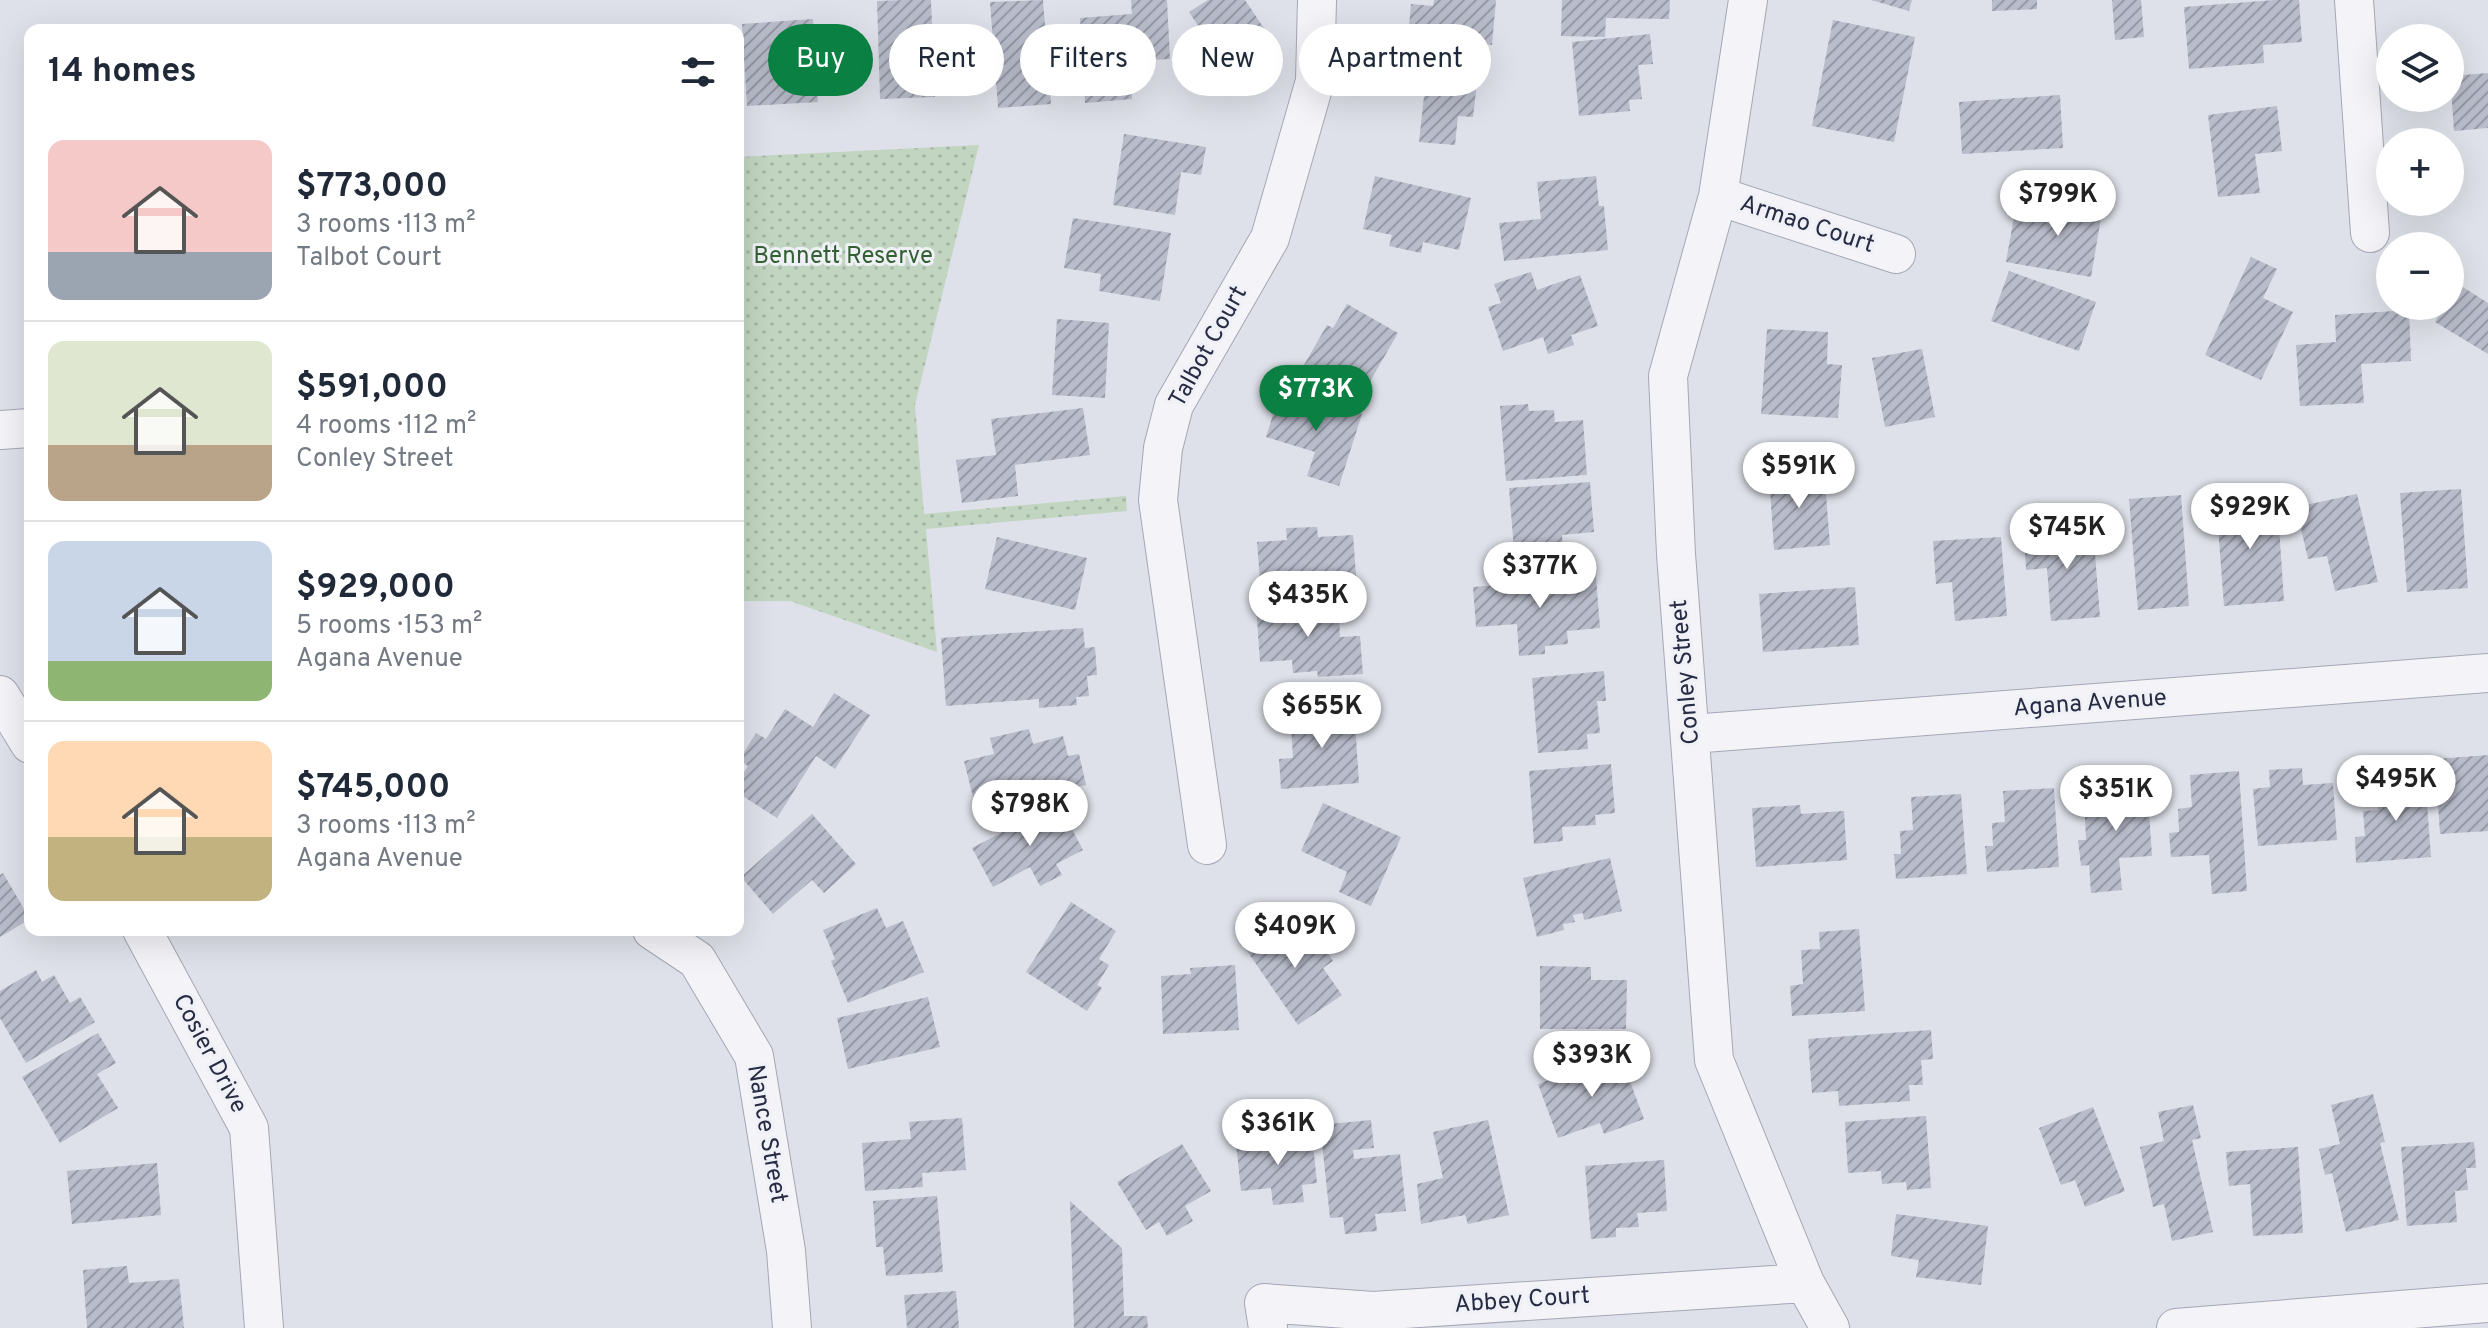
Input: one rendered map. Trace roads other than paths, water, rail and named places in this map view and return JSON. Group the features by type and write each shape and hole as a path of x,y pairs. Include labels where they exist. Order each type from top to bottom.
{"street":[{"name":"Talbot Court","path":"1207,845 1158,500 1163,448 1174,405 1270,238 1315,81 1317,0"},
{"name":"Conley Street","path":"1748,0 1718,196 1668,376 1676,554 1714,1060 1805,1283 1830,1328"},
{"path":"2354,0 2370,233"},
{"name":"Armao Court","path":"1718,196 1896,254"},
{"path":"0,430 24,428"},
{"name":"Agana Avenue","path":"1691,734 2488,673"},
{"path":"0,695 24,734"},
{"name":"Cosier Drive","path":"145,936 249,1128 264,1328"},
{"name":"Nance Street","path":"661,936 697,960 754,1056 786,1251 792,1328"},
{"name":"Abbey Court","path":"1268,1328 1264,1303 1373,1311 1805,1283"},
{"path":"2176,1328 2488,1303"}],"park label":[{"name":"Bennett Reserve","path":"843,257"}]}
